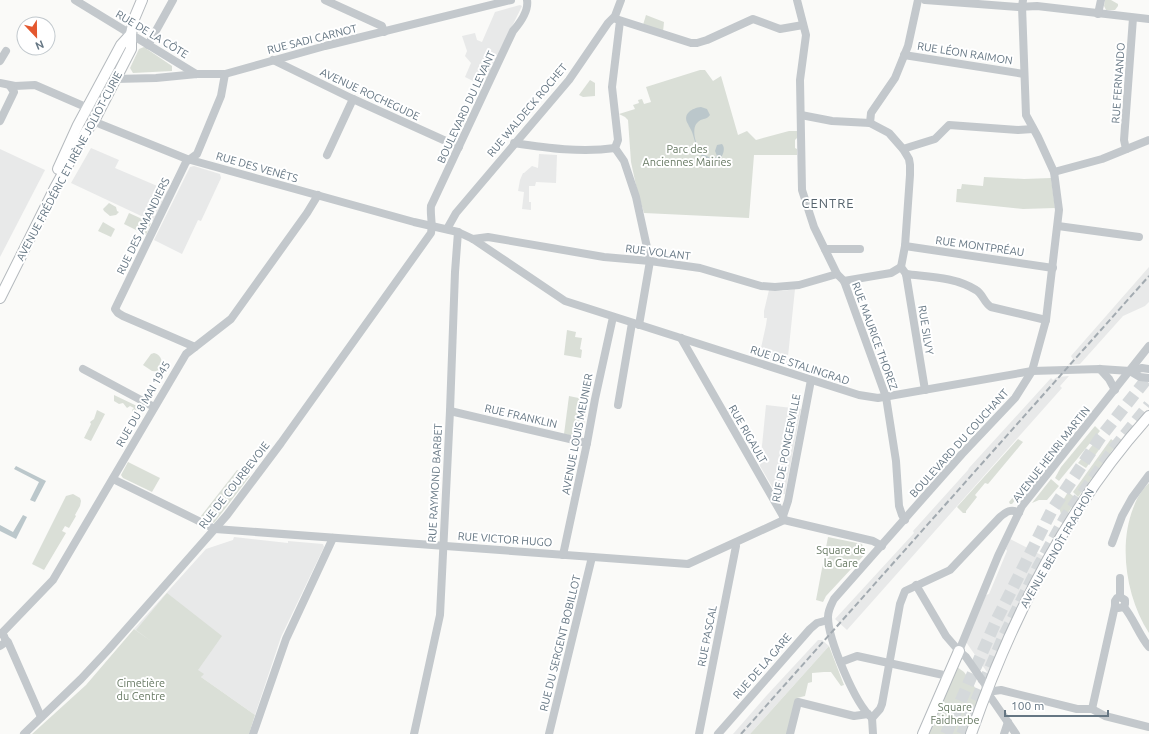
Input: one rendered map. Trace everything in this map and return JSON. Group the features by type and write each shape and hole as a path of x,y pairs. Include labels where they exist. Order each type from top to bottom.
{"main road":[{"name":"AVENUE FRÉDÉRIC ET IRÈNE JOLIOT-CURIE","path":"0,298 55,188 87,130 94,121 131,49 130,34 134,19 142,0"},
{"name":"AVENUE FRÉDÉRIC ET IRÈNE JOLIOT-CURIE","path":"0,287 88,108 121,45 130,34"},
{"name":"AVENUE BENOÎT FRACHON","path":"971,734 994,673 1020,612 1068,524 1110,462 1149,416"},
{"path":"923,734 959,652"}],"street":[{"name":"RUE DE LA CÔTE","path":"75,0 197,74"},
{"path":"148,45 173,0"},
{"path":"324,0 382,26 384,32"},
{"name":"RUE SADI CARNOT","path":"115,79 156,78 197,74 224,74 273,60 511,0"},
{"name":"BOULEVARD DU LEVANT","path":"432,226 430,215 432,206 513,31 520,23 528,4 527,0"},
{"path":"615,148 618,140 612,87 617,20 621,0"},
{"name":"RUE MAURICE THOREZ","path":"797,0 806,39 800,80 802,190 814,227 824,249 837,274 844,281 886,396 896,461 899,506 905,520"},
{"path":"870,123 871,113 895,78 908,46 918,0"},
{"path":"925,0 1022,3 1098,14 1149,19"},
{"path":"1098,14 1101,0"},
{"name":"BOULEVARD DU COUCHANT","path":"828,620 828,611 834,599 962,454 1015,398 1032,371 1046,320 1058,226 1058,210 1054,172 1026,115 1022,3"},
{"name":"RUE FERNANDO","path":"1126,149 1124,140 1134,18"},
{"path":"617,20 691,43 708,40 753,20 780,29 804,25"},
{"name":"RUE WALDECK ROCHET","path":"447,229 456,213 569,80 608,23 617,20"},
{"path":"0,61 6,51"},
{"name":"RUE LÉON RAIMON","path":"904,55 1024,74"},
{"name":"AVENUE ROCHEGUDE","path":"273,60 353,99 459,147"},
{"name":"RUE DES AMANDIERS","path":"195,347 123,316 115,309 186,162 197,154 221,96 224,74"},
{"path":"0,83 10,86 35,85 78,102 88,108 100,108"},
{"path":"0,121 14,92 10,86"},
{"path":"327,155 353,99"},
{"path":"88,108 94,121"},
{"path":"801,115 832,121 870,123 889,133 903,149 910,165 903,271"},
{"name":"RUE DES VENÊTS","path":"94,121 187,159 192,159 381,214 458,232"},
{"path":"903,149 935,139 949,125 1018,130 1033,129"},
{"path":"1054,172 1102,159 1149,140"},
{"path":"514,143 557,149 603,150 615,148"},
{"path":"615,148 624,161 636,197 650,261 618,405"},
{"name":"RUE DU 8 MAI 1945","path":"41,717 8,642 2,640 53,580 186,354 231,319 307,213 318,195"},
{"name":"RUE DE COURBEVOIE","path":"24,734 81,679 129,627 227,515 290,430 431,233 432,226"},
{"path":"1058,226 1139,237"},
{"name":"RUE DE STALINGRAD","path":"458,232 473,239 565,301 811,380 859,395 874,398 1032,371 1100,369 1130,371 1142,368 1149,369"},
{"name":"RUE RAYMOND BARBET","path":"414,734 439,622 458,232"},
{"name":"RUE VOLANT","path":"473,239 488,237 604,257 650,261 709,270 761,286 775,287 799,285 837,274"},
{"name":"RUE MONTPRÉAU","path":"905,246 1053,268"},
{"path":"824,249 860,249"},
{"path":"844,281 903,271 951,280 977,290 990,307 1046,320"},
{"name":"RUE SILVY","path":"903,271 925,390"},
{"name":"AVENUE LOUIS MEUNIER","path":"563,555 613,317"},
{"name":"RUE RIGAULT","path":"680,338 784,518"},
{"path":"694,362 696,343"},
{"name":"AVENUE HENRI MARTIN","path":"959,652 998,556 1022,506 1116,390 1149,346"},
{"path":"83,369 154,407"},
{"path":"1100,369 1116,390"},
{"name":"RUE DE STALINGRAD","path":"1130,371 1140,377 1149,378"},
{"name":"RUE DE PONGERVILLE","path":"784,518 811,380"},
{"name":"RUE FRANKLIN","path":"450,411 587,443"},
{"path":"1112,543 1122,516 1149,475"},
{"path":"113,479 215,529"},
{"path":"790,734 798,702 854,716 870,716 880,709 890,664 900,604 905,591 950,570 1000,517 1010,510 1019,512"},
{"path":"784,518 873,540 882,546"},
{"name":"RUE VICTOR HUGO","path":"215,529 592,557 629,564 688,564 784,518"},
{"path":"253,734 286,639 333,538"},
{"name":"RUE PASCAL","path":"700,734 736,546 734,542"},
{"name":"RUE DU SERGENT BOBILLOT","path":"549,734 592,557"},
{"path":"1120,578 1120,597 1115,601 1129,614 1143,640 1149,647"},
{"path":"916,585 946,636 959,652 966,657 985,684 987,692 1016,734"},
{"path":"1092,709 1120,606"},
{"path":"828,620 841,662 852,690 870,716 873,734"},
{"name":"RUE DE LA GARE","path":"718,734 810,629 817,623 828,620"},
{"path":"841,662 857,656 948,676"},
{"path":"987,692 1001,690 1077,709 1092,709 1105,716 1149,727"},
{"path":"1004,734 1008,722"}],"shaded area":[{"path":"520,5 522,6 483,86 465,77 471,63 465,56 467,51 462,36 475,33 477,40 482,42 495,12"},
{"path":"701,107 707,109 710,115 707,118 700,120 695,126 694,134 696,142 702,153 714,159 717,156 715,151 717,145 722,144 724,152 719,160 712,161 703,157 697,148 686,120 687,114 691,110"},
{"path":"91,148 119,160 115,168 169,191 154,222 71,183"},
{"path":"0,149 45,170 0,257"},
{"path":"539,154 557,155 556,183 536,182 535,186 529,186 529,202 531,202 531,210 522,209 524,192 518,191 520,180 523,173 532,166 538,168"},
{"path":"194,166 220,174 221,178 201,221 198,220 182,254 154,240 190,167"},
{"path":"1149,267 1149,302 1145,306 1123,316 1080,364 1068,365 1073,359 1071,356"},
{"path":"795,289 787,366 759,357 766,325 767,318 764,318 764,311 769,290 783,291"},
{"path":"1069,376 1060,386 1062,388 847,630 835,619 914,533 913,531 1051,378 1053,380 1057,377"},
{"path":"766,405 801,409 785,494 777,495 760,466"},
{"path":"16,466 46,481 35,502 30,500 39,482 14,469"},
{"path":"23,515 27,517 16,539 0,531 0,525 13,532"},
{"path":"234,537 288,543 288,541 323,544 324,547 281,637 255,715 201,677 203,674 196,673 134,629 206,549 233,540"},
{"path":"1010,539 1045,557 1008,628 1009,631 989,675 966,642 986,595 989,594 1007,551 1006,549"},
{"path":"818,640 822,640 829,646 750,734 733,734 768,694"}],"green space":[{"path":"1105,0 1111,0 1118,4 1118,6 1115,10 1106,10 1104,6"},
{"path":"646,15 664,22 663,32 643,25"},
{"path":"144,47 172,66 172,71 133,73 130,68 139,49"},
{"name":"Parc des Anciennes Mairies","path":"700,70 705,70 713,81 721,76 738,135 747,131 756,140 789,131 797,131 795,148 797,149 797,155 754,155 749,218 644,213 631,162 628,120 619,114 635,109 633,105 639,103 638,100 642,99 644,104 651,102 646,87"},
{"path":"590,80 595,83 595,96 583,97 579,95"},
{"path":"984,177 1024,179 1051,178 1055,208 1023,209 956,202 957,189 961,189 962,184 983,186"},
{"path":"109,203 116,207 117,211 119,212 116,215 110,216 104,211 103,209"},
{"path":"129,213 151,223 146,235 124,224"},
{"path":"103,222 115,229 111,237 98,231"},
{"path":"567,330 576,332 575,337 582,338 580,349 582,350 581,358 564,355"},
{"path":"154,353 161,358 163,372 152,371 143,365 151,354"},
{"path":"114,395 137,406 137,411 132,412 134,408 130,406 127,408 123,403 119,404 114,401"},
{"path":"569,396 588,400 582,438 564,434"},
{"path":"97,410 105,414 91,441 84,438 91,424 90,422 94,419"},
{"path":"1095,426 1100,431 1059,481 1055,478 1061,467"},
{"path":"1018,439 1023,442 988,484 985,483 975,495 977,497 966,513 963,513 957,507"},
{"path":"1111,439 1117,444 1078,497 1073,492"},
{"path":"1095,442 1101,447 1086,468 1078,463"},
{"path":"128,462 160,478 152,492 123,478 121,475"},
{"path":"237,470 250,476 214,523 201,516"},
{"path":"1030,477 1031,480 1012,504 1010,504 1009,502"},
{"path":"1051,479 1059,486 1047,500 1039,500 1032,503"},
{"path":"1149,483 1149,633 1141,619 1130,587 1127,571 1126,537 1134,506 1140,493"},
{"path":"1068,492 1077,499 1062,522 1059,507"},
{"path":"73,494 80,498 80,506 69,528 65,526 62,531 66,533 44,570 32,564 66,496"},
{"name":"Square de la Gare","path":"828,537 862,544 865,554 826,596 823,602 816,600"},
{"name":"Cimetière du Centre","path":"167,593 222,636 198,670 204,674 201,677 255,715 249,734 32,734 86,685 134,629 151,641 136,630"},
{"path":"829,646 844,685 841,686 831,672 812,673 812,682 808,683 805,696 797,698 787,734 750,734"},
{"name":"Square Faidherbe","path":"957,667 964,672 981,696 967,734 926,734"}],"tunnel":[{"path":"946,734 997,619 1052,510 1100,438 1149,376"},
{"path":"962,734 1003,638 1037,569 1065,518 1116,446 1149,405"}],"railway":[{"path":"741,734 1149,276"}],"district":[{"name":"CENTRE","path":"828,203"}]}
